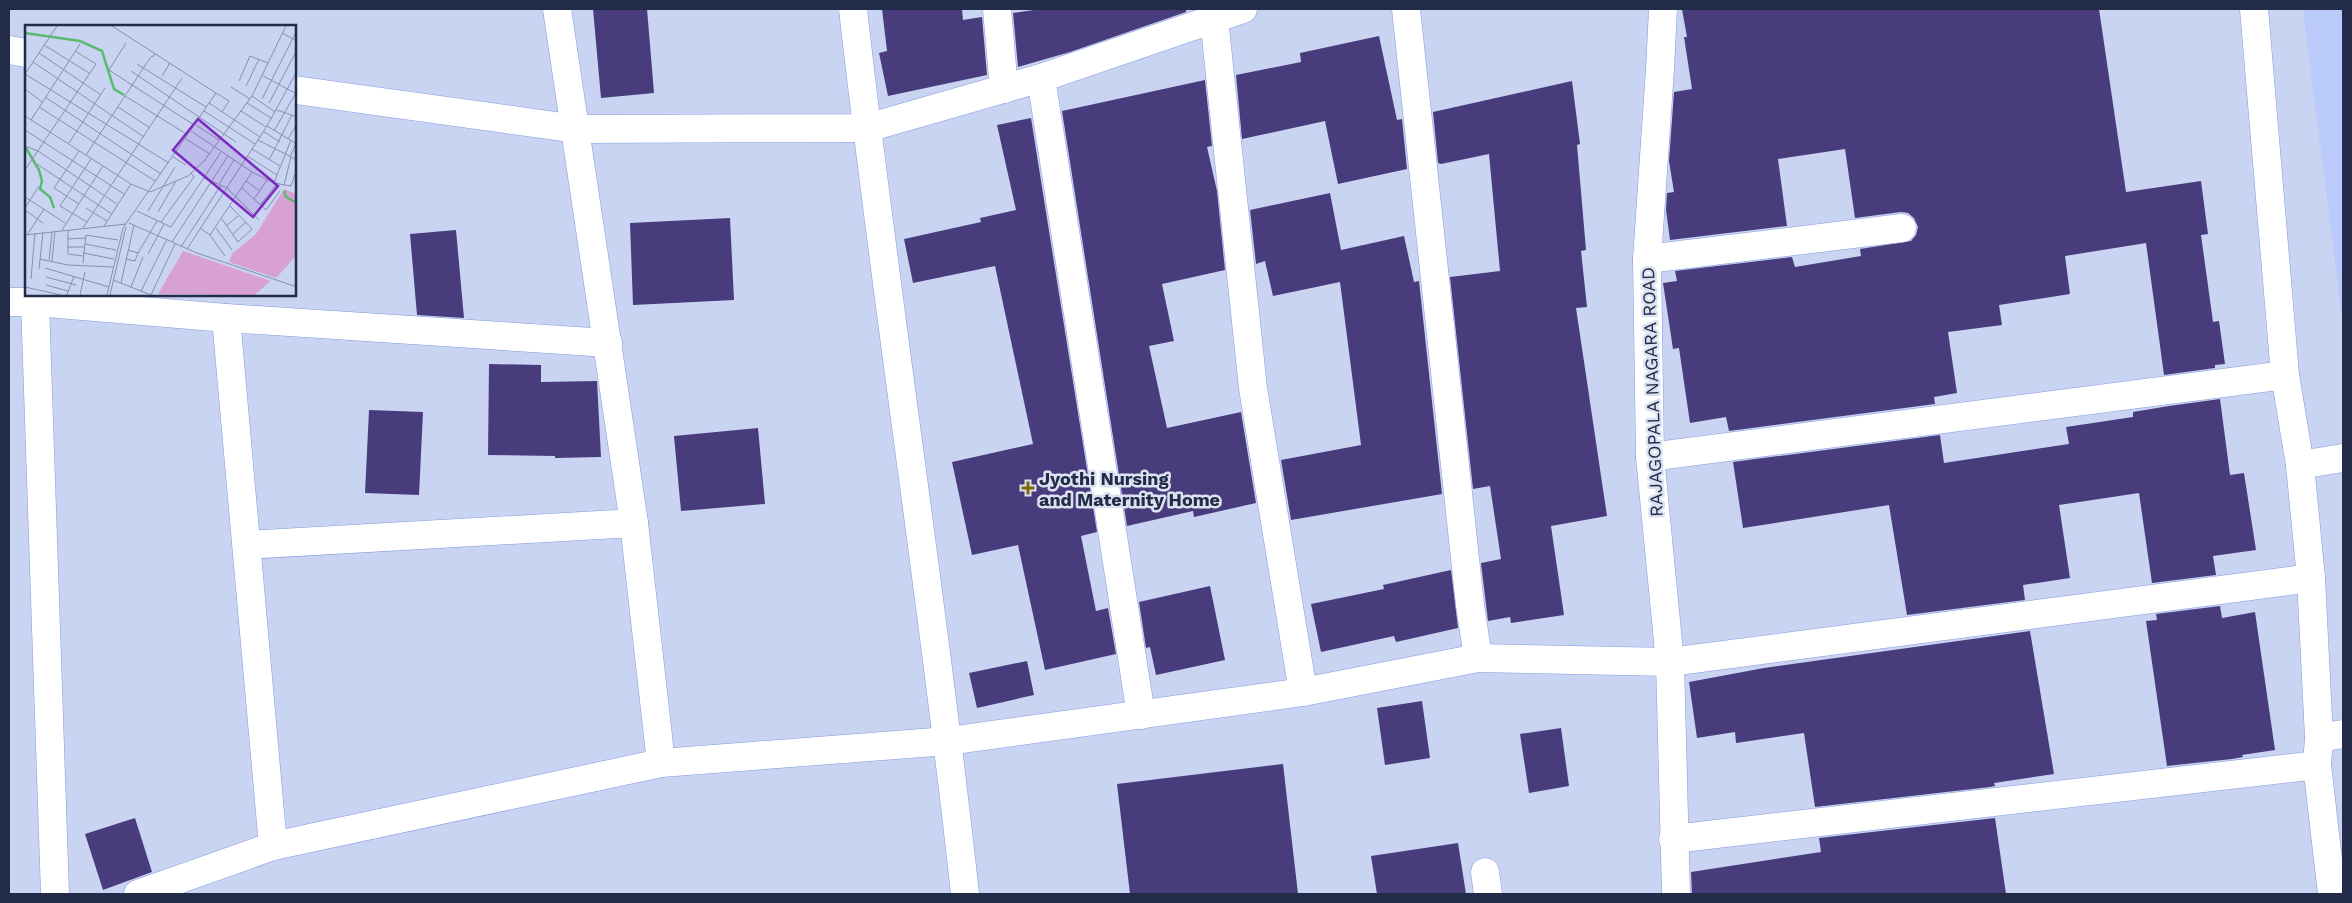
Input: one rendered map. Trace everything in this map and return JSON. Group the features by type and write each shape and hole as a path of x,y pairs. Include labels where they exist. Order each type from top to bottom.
{"street":[{"path":"557,9 577,129 634,523 660,763"},
{"path":"853,9 948,741 965,894"},
{"path":"997,9 1004,89"},
{"path":"296,90 577,129 867,128 1041,78 1214,14 1243,9"},
{"path":"1406,9 1469,596 1478,658"},
{"name":"RAJAGOPALA NAGARA ROAD","path":"1663,9 1647,260 1650,457 1670,662 1673,838 1676,894"},
{"path":"2254,9 2285,375 2300,465 2311,578 2331,736 2317,765 2332,894"},
{"path":"1214,14 1253,388 1303,692"},
{"path":"9,50 25,52"},
{"path":"1041,78 1141,715"},
{"path":"1647,260 1902,228"},
{"path":"55,894 22,302 226,318 608,343"},
{"path":"226,318 273,846"},
{"path":"1650,457 2285,375"},
{"path":"2300,465 2343,458"},
{"path":"247,545 634,523"},
{"path":"138,894 273,846 660,763 948,741 1303,692 1478,658 1670,662 2311,578"},
{"path":"1673,838 2317,765"}],"shaded area":[{"path":"2303,9 2343,9 2343,326"}],"building":[{"path":"593,9 647,9 654,93 601,98"},
{"path":"882,9 962,9 963,20 982,17 987,75 888,96 879,53 887,51"},
{"path":"1041,9 1186,9 1186,12 1070,52 1018,67 1013,13"},
{"path":"1682,9 2099,9 2126,192 2201,181 2208,234 2201,235 2213,322 2219,321 2225,364 2215,365 2215,368 2164,375 2146,243 2065,256 2070,294 1999,305 2002,325 1948,332 1957,393 1934,397 1935,404 1729,431 1726,417 1690,423 1679,348 1673,349 1663,283 1677,281 1675,271 1792,257 1795,267 1861,256 1860,249 1911,241 1916,235 1918,227 1914,218 1908,213 1901,212 1855,218 1845,149 1778,159 1787,226 1670,240 1666,210 1667,193 1674,192 1669,161 1674,92 1692,89"},
{"path":"1379,36 1397,120 1402,119 1407,169 1338,184 1325,121 1242,139 1236,75 1301,62 1300,53"},
{"path":"1205,80 1212,146 1207,147 1217,191 1225,270 1162,284 1174,341 1149,346 1167,428 1241,412 1256,503 1194,517 1193,511 1127,526 1062,111"},
{"path":"1572,81 1580,144 1577,145 1586,250 1581,251 1587,307 1576,308 1607,516 1551,526 1564,615 1511,623 1510,617 1488,621 1481,563 1501,559 1490,486 1473,489 1450,277 1500,271 1489,154 1441,164 1438,163 1433,112"},
{"path":"1031,118 1097,532 1081,536 1096,611 1108,608 1116,654 1045,670 1018,545 972,555 952,462 1033,444 995,266 913,283 904,239 981,222 980,218 1016,210 997,125"},
{"path":"1330,193 1341,250 1404,236 1414,282 1419,281 1442,494 1291,520 1281,460 1361,445 1340,282 1273,296 1265,261 1256,264 1250,210"},
{"path":"730,218 734,300 633,305 630,223"},
{"path":"456,230 464,318 417,315 410,234"},
{"path":"489,364 541,365 541,382 597,381 601,457 555,458 555,456 488,455"},
{"path":"2220,399 2230,475 2244,473 2256,550 2213,556 2216,575 2152,583 2139,493 2059,505 2070,578 2023,585 2025,600 1907,615 1889,505 1743,528 1733,462 1940,435 1944,463 2069,444 2066,427 2133,417 2133,412"},
{"path":"369,410 423,412 419,495 365,493"},
{"path":"758,428 765,504 681,511 674,436"},
{"path":"1451,570 1458,628 1396,642 1394,636 1321,652 1311,604 1384,589 1383,585"},
{"path":"1210,586 1225,660 1156,675 1150,647 1146,648 1139,602"},
{"path":"2220,606 2222,618 2255,612 2275,750 2242,755 2243,757 2232,759 2167,766 2146,621 2157,620 2156,614"},
{"path":"2030,631 2054,774 1994,783 1995,786 1990,787 1815,807 1804,733 1736,743 1735,732 1697,738 1689,682 1764,668"},
{"path":"1027,661 1034,695 977,708 969,673"},
{"path":"1422,701 1430,758 1385,765 1377,708"},
{"path":"1561,728 1569,786 1529,793 1520,734"},
{"path":"1283,764 1298,894 1130,894 1117,784"},
{"path":"135,818 152,872 103,890 85,834"},
{"path":"1995,818 2006,894 1692,894 1691,872 1821,852 1819,838"},
{"path":"1458,843 1466,894 1377,894 1371,856"}],"place":[{"name":"Jyothi Nursing and Maternity Home","path":"1028,488"}]}
